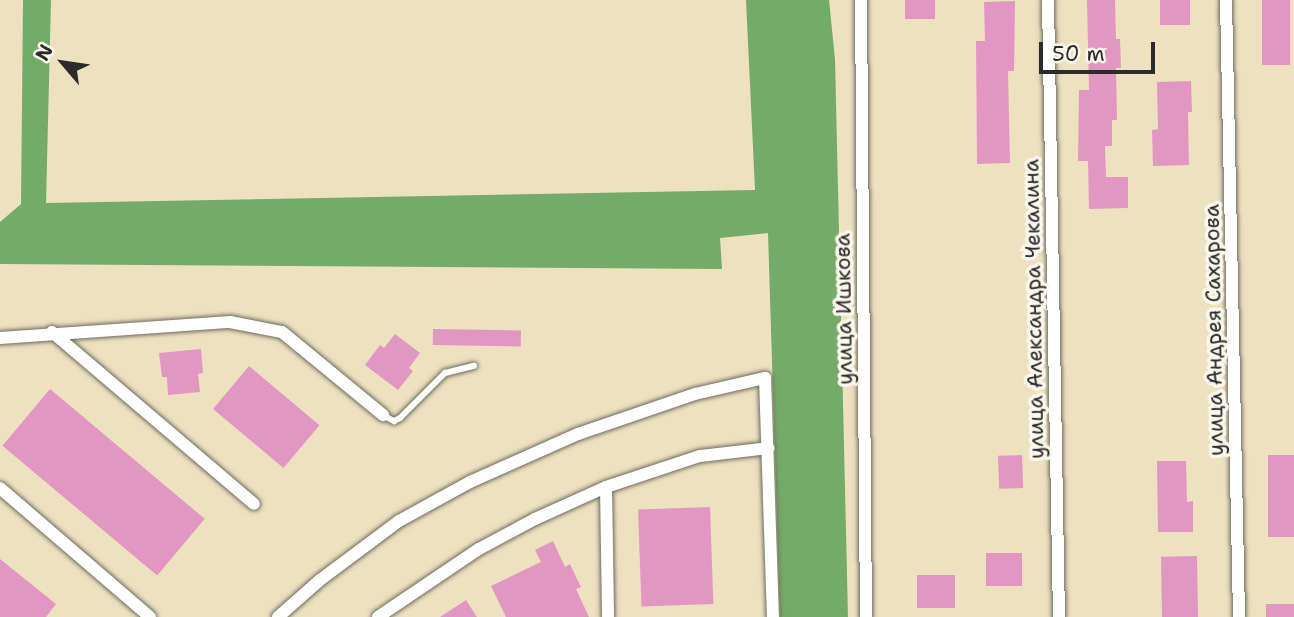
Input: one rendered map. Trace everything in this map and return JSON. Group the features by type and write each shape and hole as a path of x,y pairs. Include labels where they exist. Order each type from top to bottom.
{"street":[{"name":"улица Ишкова","path":"861,0 866,617"},
{"name":"улица Александра Чекалина","path":"1048,0 1059,617"},
{"name":"улица Андрея Сахарова","path":"1226,0 1239,617"},
{"path":"0,338 52,332 230,322 282,332 383,415"},
{"path":"52,332 254,504"},
{"path":"278,617 320,580 399,520 470,482 578,434 695,394 765,378 773,617"},
{"path":"378,617 479,549 535,519 606,487 700,456 769,448"},
{"path":"606,487 608,617"},
{"path":"0,488 150,617"}],"lane":[{"path":"383,415 394,421 400,418 445,373 474,366"}],"green space":[{"path":"23,0 51,0 46,203 755,190 746,0 829,0 835,59 848,617 780,617 768,233 720,238 722,269 0,264 0,222 21,204"}],"building":[{"path":"905,0 935,0 935,19 905,19"},
{"path":"1087,0 1115,0 1116,39 1120,39 1121,68 1116,68 1117,120 1112,120 1112,146 1105,146 1106,177 1128,177 1128,208 1089,209 1088,161 1078,161 1079,90 1089,90"},
{"path":"1160,0 1190,0 1190,25 1160,25"},
{"path":"1262,0 1290,0 1290,65 1262,65"},
{"path":"1015,1 1014,71 1008,71 1010,163 977,164 976,41 985,41 984,2"},
{"path":"1191,81 1192,112 1188,112 1189,165 1153,166 1152,130 1158,129 1157,82"},
{"path":"433,329 521,331 521,347 433,345"},
{"path":"395,334 420,353 409,368 413,371 398,390 365,365 380,345 384,348"},
{"path":"201,349 203,373 198,374 200,392 168,395 167,377 162,377 159,353"},
{"path":"249,366 319,425 283,468 213,409"},
{"path":"50,389 205,519 157,576 2,446"},
{"path":"1022,455 1023,488 999,489 998,456"},
{"path":"1268,455 1294,455 1294,537 1268,537"},
{"path":"1157,461 1186,461 1187,502 1193,501 1193,532 1158,532"},
{"path":"710,507 713,604 641,606 638,510"},
{"path":"553,541 565,567 570,564 581,587 576,589 589,617 506,617 491,586 541,562 535,550"},
{"path":"986,553 1022,553 1022,586 986,586"},
{"path":"1197,556 1198,617 1162,617 1161,557"},
{"path":"0,559 56,604 46,617 0,617"},
{"path":"917,575 955,575 955,608 917,608"},
{"path":"466,600 477,617 440,617"},
{"path":"1266,604 1294,604 1294,617 1266,617"}]}
